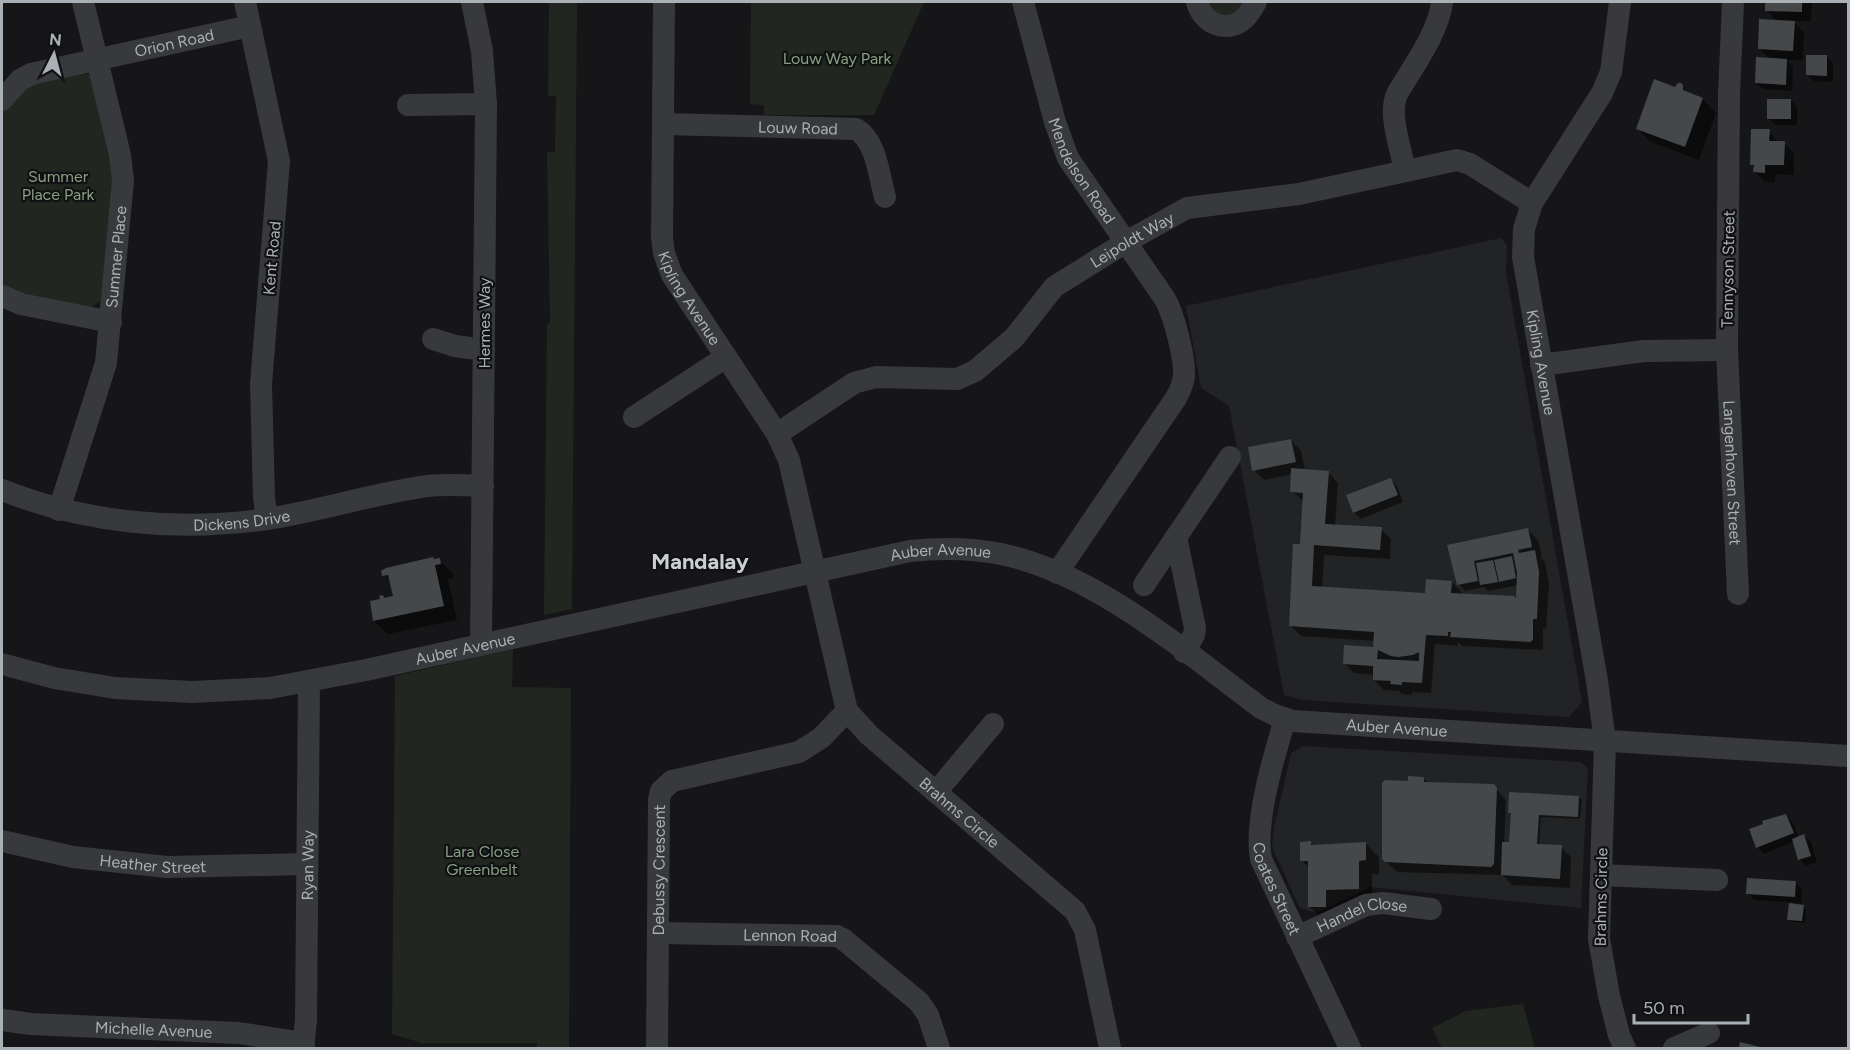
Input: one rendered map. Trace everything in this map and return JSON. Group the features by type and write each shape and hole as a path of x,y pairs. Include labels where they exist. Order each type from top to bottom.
{"street":[{"name":"Summer Place","path":"59,510 103,376 111,322 123,180 120,155 83,2"},
{"name":"Kent Road","path":"245,2 279,161 261,384 264,498 267,519"},
{"name":"Hermes Way","path":"472,2 482,51 486,104 481,645"},
{"name":"Kipling Avenue","path":"664,2 662,238 664,253 672,275 777,434 793,474 814,571"},
{"name":"Mendelson Road","path":"1023,2 1062,145 1068,158 1171,310 1183,366 1182,384 1176,398 1057,573"},
{"path":"1197,2 1203,16 1215,25 1223,26 1238,23 1256,2"},
{"path":"1405,171 1393,104 1435,26 1441,12 1442,2"},
{"name":"Kipling Avenue","path":"1605,742 1595,670 1523,257 1524,229 1532,203 1606,86 1611,72 1620,2"},
{"name":"Tennyson Street","path":"1541,365 1644,351 1727,350 1729,94 1733,2"},
{"name":"Orion Road","path":"2,100 27,75 250,26"},
{"path":"408,105 486,104"},
{"name":"Louw Road","path":"663,124 856,129 870,141 885,197"},
{"name":"Leipoldt Way","path":"777,434 854,383 865,379 876,377 957,379 975,371 1014,338 1054,287 1126,242 1187,208 1299,194 1452,161 1470,164 1532,203"},
{"path":"2,296 21,304 111,322"},
{"path":"433,339 455,346 484,350"},
{"name":"Langenhoven Street","path":"1727,350 1738,594"},
{"path":"634,417 726,357"},
{"path":"1144,585 1230,457"},
{"name":"Dickens Drive","path":"2,490 59,510 118,520 178,524 267,519 416,488 444,485 483,486"},
{"path":"1176,537 1195,627 1194,634 1184,652"},
{"name":"Auber Avenue","path":"2,664 76,682 153,691 231,691 309,682 910,551 955,548 1003,554 1091,588 1127,610 1261,708 1285,719 1309,723 1848,756"},
{"name":"Brahms Circle","path":"814,571 847,711 868,735 1075,911 1085,930 1110,1048"},
{"name":"Ryan Way","path":"304,1046 309,682"},
{"name":"Debussy Crescent","path":"657,1048 659,800 664,786 677,779 799,752 821,738 847,711"},
{"name":"Coates Street","path":"1285,719 1278,741 1258,839 1261,859 1350,1048"},
{"path":"936,792 993,724"},
{"name":"Brahms Circle","path":"1605,742 1600,955 1615,1020 1625,1048"},
{"name":"Heather Street","path":"2,841 73,857 167,867 307,864"},
{"path":"1601,875 1717,880"},
{"name":"Handel Close","path":"1297,936 1366,905 1383,903 1431,909"},
{"name":"Lennon Road","path":"658,933 837,936 919,1002 928,1014 939,1048"},
{"name":"Michelle Avenue","path":"2,1020 31,1024 239,1033 304,1046"},
{"path":"1674,1048 1709,1033"}],"shaded area":[{"path":"1501,238 1507,245 1506,272 1582,702 1569,717 1302,700 1284,695 1229,406 1201,388 1186,306"},
{"path":"1303,746 1581,762 1588,768 1581,908 1370,887 1316,913 1300,908 1272,847 1274,828 1291,753"}],"green space":[{"path":"549,2 577,2 572,609 544,615 547,324 550,323 547,152 555,152 556,96 548,96"},
{"name":"Louw Way Park","path":"751,2 924,2 874,115 764,115 764,105 750,104"},
{"path":"1204,2 1248,2 1242,11 1221,19"},
{"name":"Summer Place Park","path":"85,73 90,76 114,176 101,301 89,308 2,288 2,109 23,86"},
{"name":"Lara Close Greenbelt","path":"513,649 512,687 571,688 569,1048 537,1048 537,1043 422,1043 392,1034 395,676"},
{"path":"1523,1004 1535,1048 1442,1048 1432,1028 1466,1011"}],"building":[{"path":"1765,2 1802,2 1802,12 1765,11"},
{"path":"1759,19 1795,21 1793,51 1758,49"},
{"path":"1806,55 1827,55 1827,76 1806,75"},
{"path":"1756,57 1787,59 1786,85 1755,83"},
{"path":"1654,79 1675,87 1681,83 1683,90 1703,98 1685,147 1636,129"},
{"path":"1767,99 1791,99 1791,119 1767,119"},
{"path":"1751,129 1770,129 1769,141 1785,141 1784,165 1765,165 1765,173 1753,172 1754,165 1750,165"},
{"path":"1291,439 1296,462 1252,471 1248,447"},
{"path":"1291,468 1329,471 1325,524 1382,527 1380,550 1314,545 1312,586 1425,593 1426,579 1452,581 1451,593 1514,596 1516,598 1517,573 1513,553 1474,561 1478,581 1457,585 1447,545 1528,528 1532,547 1518,550 1519,553 1535,550 1539,572 1537,619 1533,619 1533,640 1530,642 1450,637 1451,632 1448,632 1448,636 1426,635 1422,683 1402,682 1402,685 1390,684 1391,681 1373,680 1373,666 1343,664 1344,645 1373,647 1374,632 1289,626 1293,544 1300,544 1303,493 1290,492","holes":["1378,650 1391,656 1413,655 1419,652 1419,661 1377,659"]},
{"path":"1391,478 1398,495 1353,513 1346,495"},
{"path":"1512,556 1516,578 1499,582 1494,560"},
{"path":"433,557 434,559 440,558 441,564 435,565 444,606 373,621 370,601 380,599 379,596 383,595 384,598 393,596 388,575 382,576 381,571"},
{"path":"1493,560 1498,582 1480,585 1476,563"},
{"path":"1408,776 1424,777 1424,782 1494,784 1497,788 1494,864 1491,867 1385,862 1382,859 1382,783 1385,780 1408,781"},
{"path":"1509,792 1579,796 1578,817 1539,815 1537,844 1562,845 1560,879 1501,875 1502,842 1509,842 1511,813 1508,813"},
{"path":"1786,814 1794,833 1756,848 1749,829 1763,824 1762,821"},
{"path":"1804,834 1811,856 1798,860 1792,839"},
{"path":"1311,841 1311,845 1366,842 1366,860 1359,861 1359,889 1326,890 1326,907 1308,907 1308,861 1300,861 1300,842"},
{"path":"1747,878 1796,881 1795,897 1746,894"},
{"path":"1789,903 1804,905 1802,921 1787,920"},
{"path":"1740,1042 1764,1048 1739,1048"}],"district":[{"name":"Mandalay","path":"700,561"}]}
